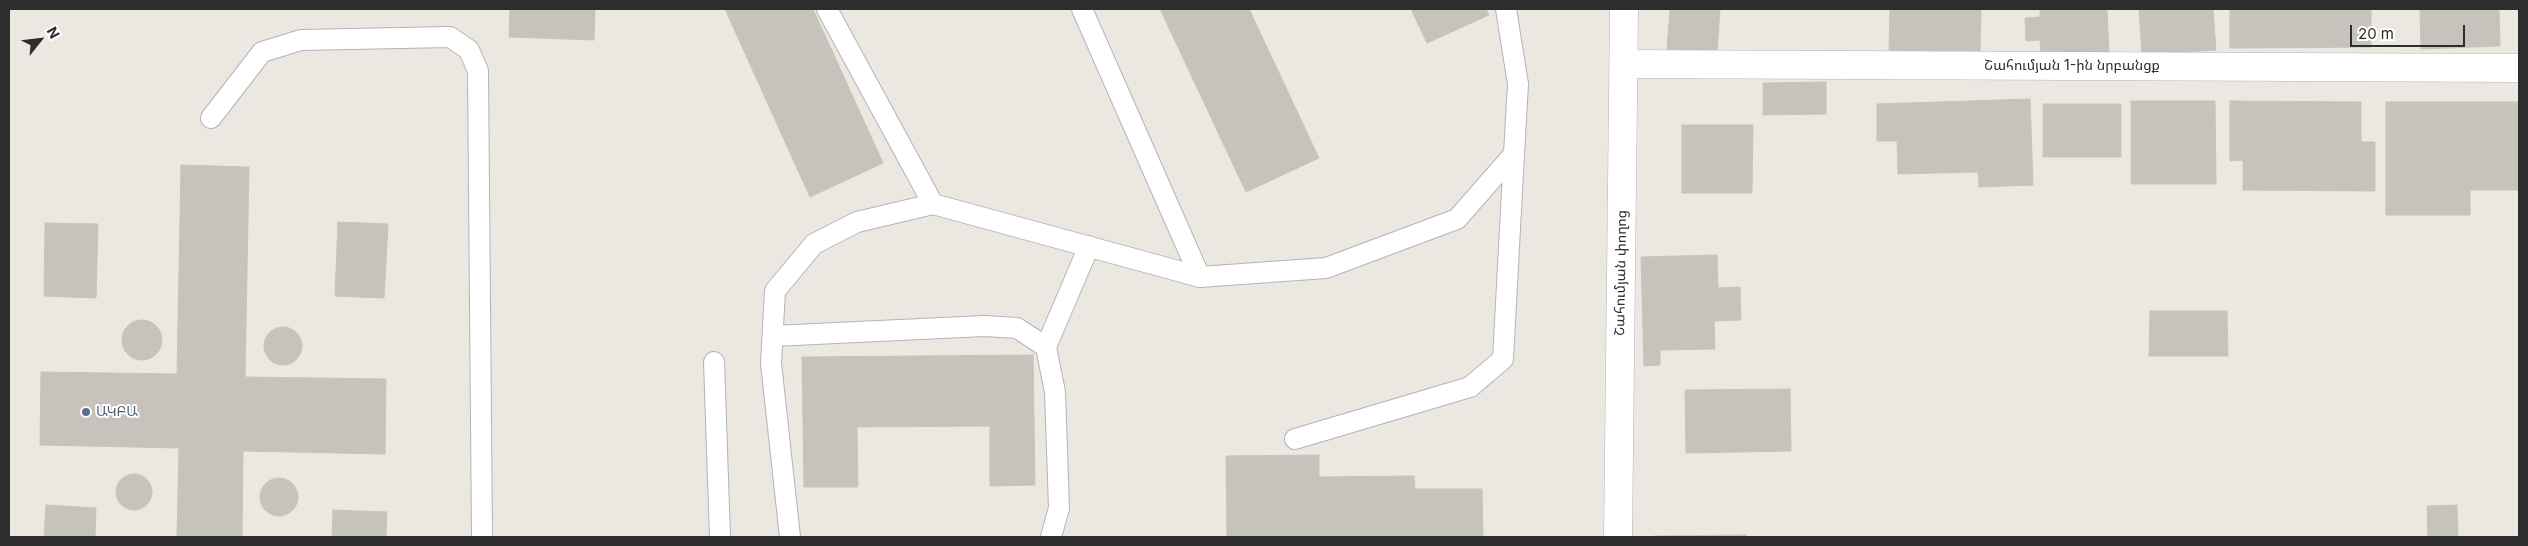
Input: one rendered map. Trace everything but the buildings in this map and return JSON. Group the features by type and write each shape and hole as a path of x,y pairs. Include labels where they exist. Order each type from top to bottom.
{"street":[{"name":"Շահումյան փողոց","path":"1618,537 1624,9"},
{"name":"Շահումյան 1-ին նրբանցք","path":"1624,64 2519,68"}],"lane":[{"path":"827,9 933,204"},
{"path":"1082,9 1200,277"},
{"path":"1295,439 1470,387 1503,359 1518,84 1506,9"},
{"path":"211,118 262,52 302,40 450,37 470,50 478,71 482,537"},
{"path":"790,537 771,363 775,291 814,244 857,222 933,204 1200,277 1326,268 1457,219 1514,154"},
{"path":"1051,537 1059,508 1055,392 1046,347 1088,246"},
{"path":"772,336 984,326 1017,328 1046,347"},
{"path":"714,362 720,537"}],"place":[{"name":"ԱԿԲԱ","path":"86,412"}]}
